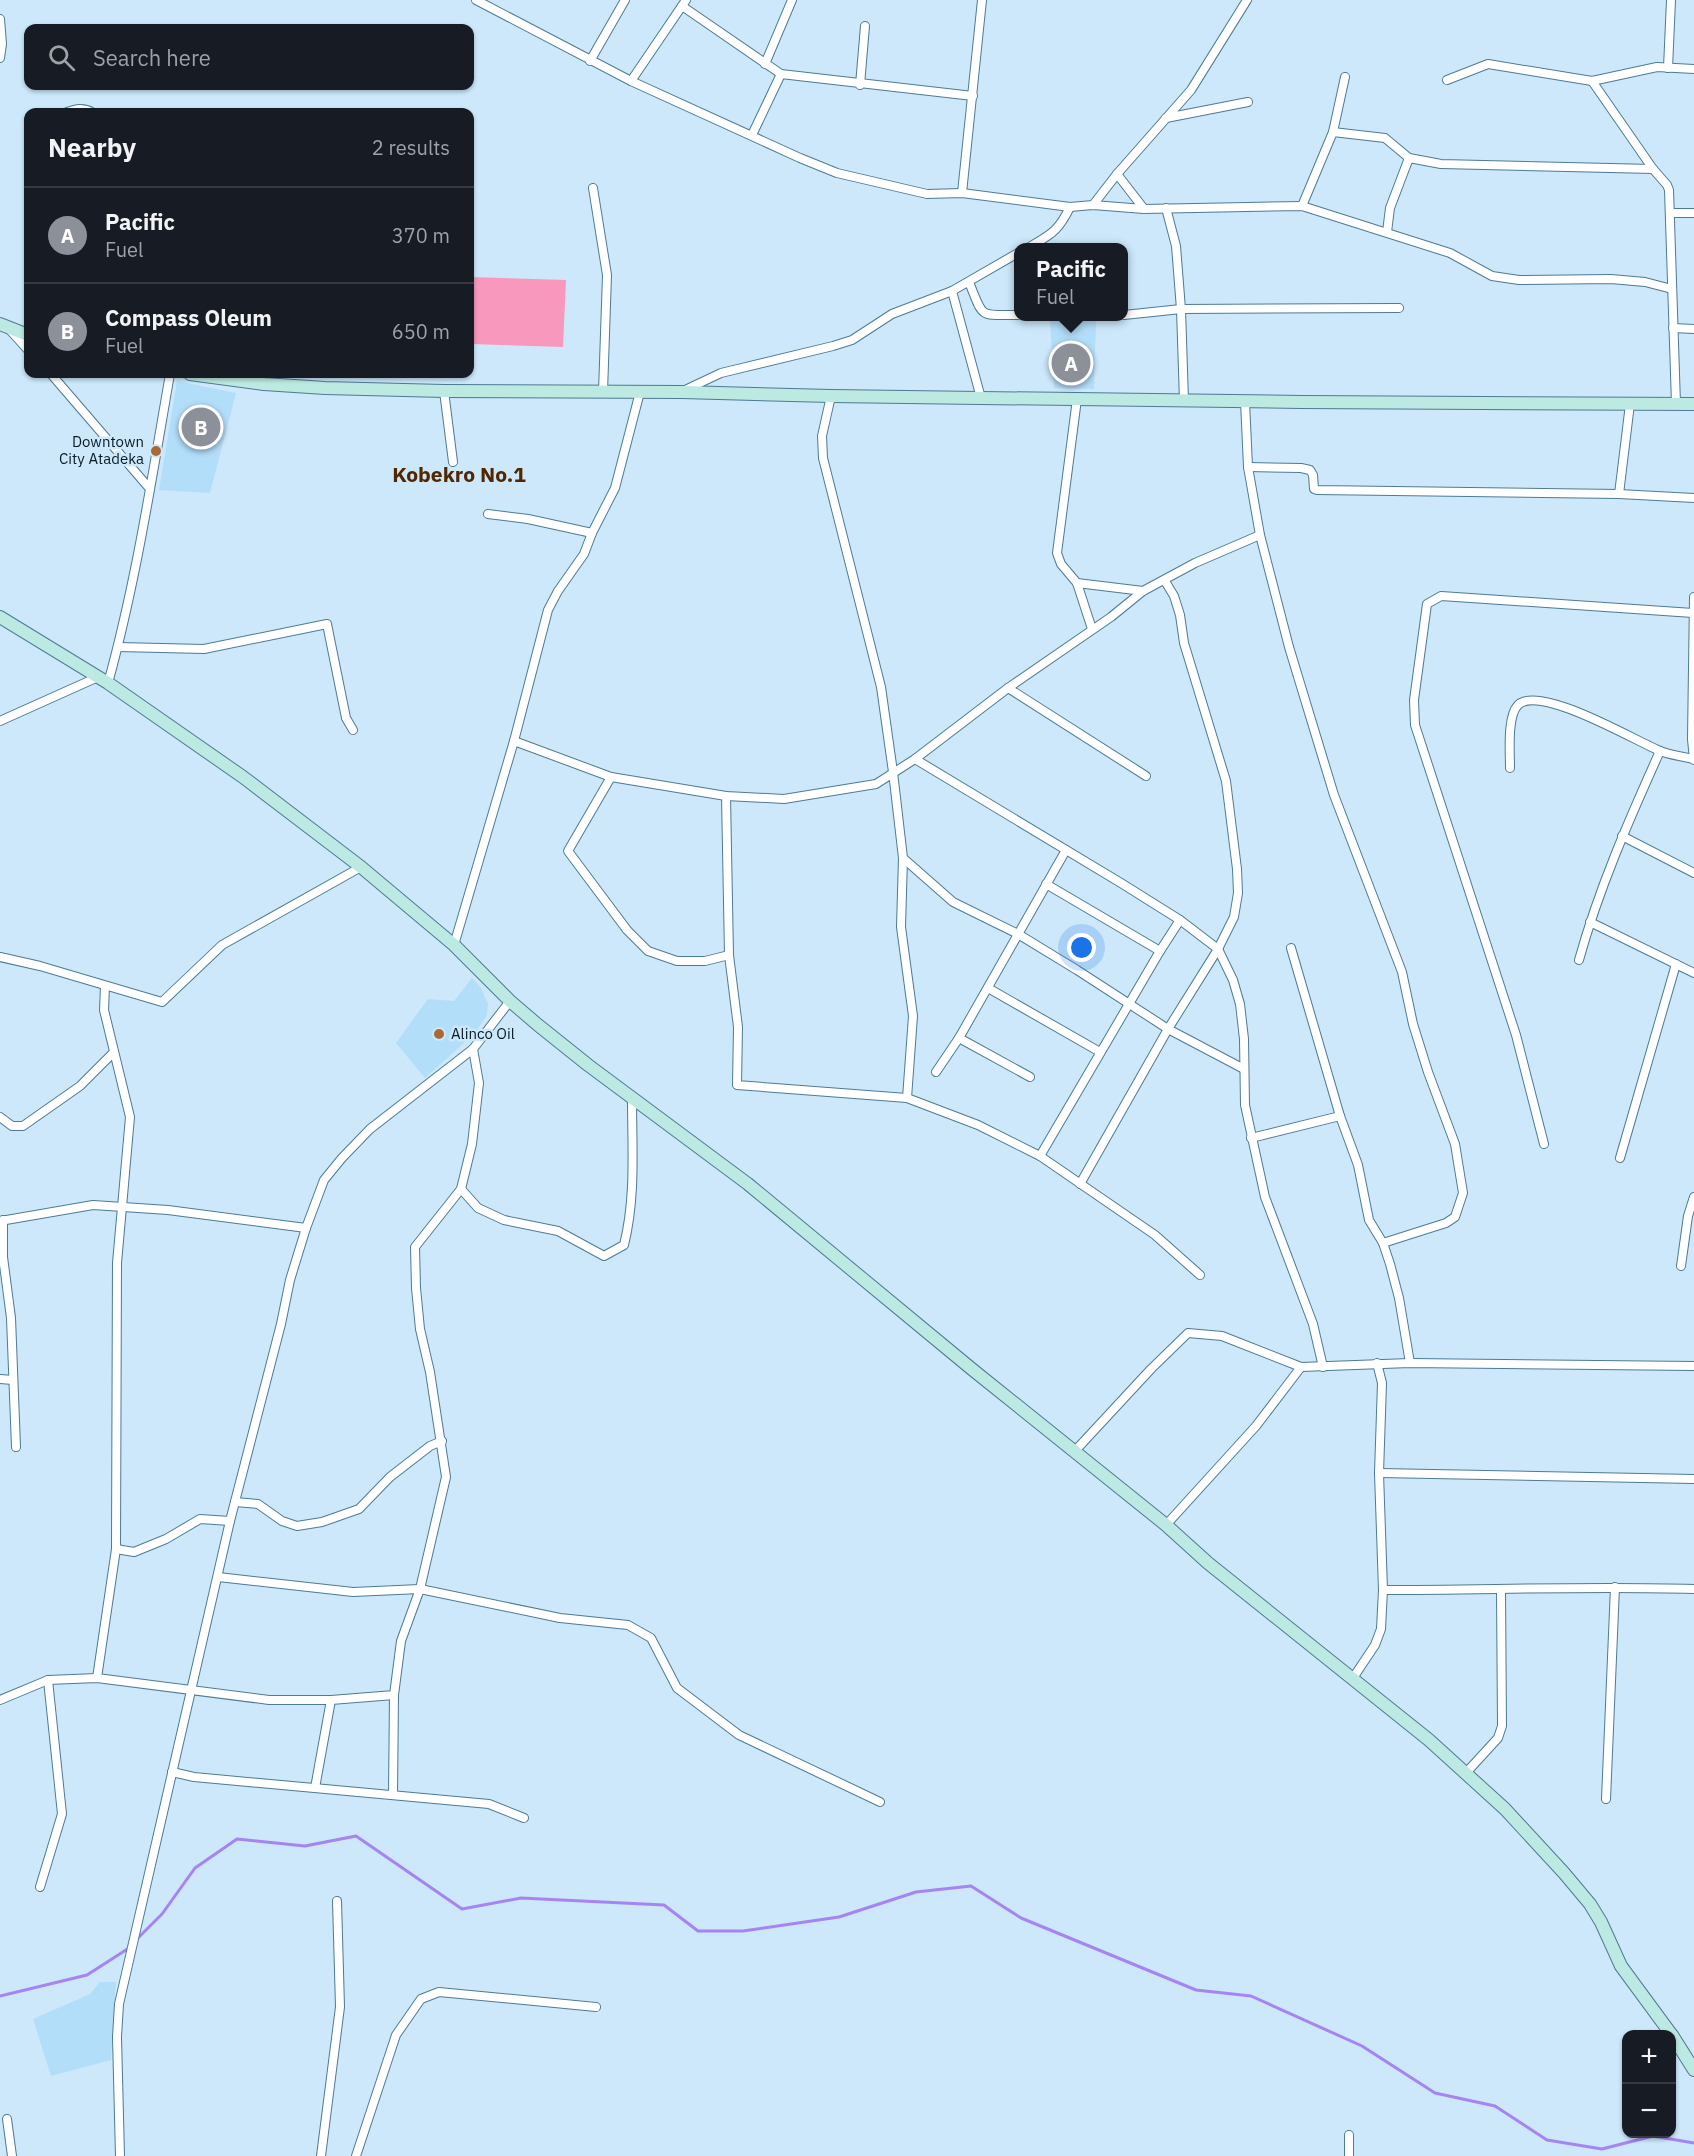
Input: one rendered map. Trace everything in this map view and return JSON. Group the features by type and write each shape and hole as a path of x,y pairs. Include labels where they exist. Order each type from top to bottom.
{"street":[{"path":"476,0 631,81 800,158 837,172 927,194 962,193 1070,207 1093,205 1144,209 1302,206 1387,231 1450,253 1492,276 1519,280 1611,279 1645,282 1672,289"},
{"path":"591,61 625,0"},
{"path":"765,64 792,0"},
{"path":"962,193 982,0"},
{"path":"1093,205 1117,174 1191,90 1247,0"},
{"path":"1668,68 1671,0"},
{"path":"631,81 684,3 781,74 860,85 973,96"},
{"path":"0,19 2,44 0,58"},
{"path":"860,85 865,26"},
{"path":"1447,80 1488,64 1593,81 1657,68 1694,69"},
{"path":"752,135 781,74"},
{"path":"1302,206 1333,132 1345,77"},
{"path":"1593,81 1653,169 1667,185 1671,213 1676,404"},
{"path":"1165,118 1248,102"},
{"path":"1333,132 1385,138 1409,158 1441,164 1653,169"},
{"path":"1387,231 1390,208 1409,158"},
{"path":"1117,174 1144,209"},
{"path":"593,188 607,275 603,392"},
{"path":"1036,243 1061,226 1070,207"},
{"path":"1166,208 1176,246 1184,400"},
{"path":"1671,213 1694,213"},
{"path":"682,392 721,373 852,340 892,314 952,291 1014,255"},
{"path":"969,282 981,312 987,315 1014,315"},
{"path":"952,291 981,398"},
{"path":"1128,315 1181,309 1399,308"},
{"path":"3,325 24,333"},
{"path":"3,325 24,346"},
{"path":"1673,328 1694,329"},
{"path":"54,378 150,489"},
{"path":"0,722 103,680 118,647 150,489 169,378"},
{"path":"220,378 324,388 981,398 1694,404"},
{"path":"444,390 453,462"},
{"path":"454,945 514,741 548,610 558,591 584,554 592,532 615,488 640,392"},
{"path":"831,396 822,436 823,458 881,687 903,858 901,927 913,1016 907,1098"},
{"path":"1077,399 1057,553 1061,564 1077,583 1092,629"},
{"path":"1245,401 1248,467 1260,535 1289,647 1334,795 1402,972 1416,1034 1455,1144 1462,1183 1463,1193 1455,1217 1446,1223 1383,1244"},
{"path":"1619,494 1630,404"},
{"path":"1248,467 1310,470 1313,475 1314,489 1317,490 1619,494 1694,498"},
{"path":"488,514 528,519 592,532"},
{"path":"514,741 611,777 726,796 784,800 876,784 915,759 1008,688 1111,617 1143,591 1195,563 1260,535"},
{"path":"1080,1184 1168,1029 1218,949 1234,918 1238,893 1226,781 1187,654 1174,596 1165,581"},
{"path":"1077,583 1143,591"},
{"path":"1544,1144 1516,1035 1415,725 1414,700 1427,604 1441,596 1693,613"},
{"path":"1510,768 1513,712 1520,703 1532,700 1582,712 1660,751 1694,759 1692,739 1694,597"},
{"path":"0,617 103,680 243,777 361,867 454,945 510,1001 580,1059 748,1184 1166,1525 1208,1563 1428,1740 1505,1809 1590,1904 1622,1966 1667,2030"},
{"path":"118,647 204,649 327,624 346,718 353,730"},
{"path":"1008,688 1146,776"},
{"path":"1579,960 1590,922 1622,836 1660,751"},
{"path":"915,759 1180,920 1218,949 1233,980 1240,1004 1244,1039 1245,1105 1265,1197 1313,1324 1323,1367"},
{"path":"611,777 568,851 627,930 648,951 677,961 705,961 729,955"},
{"path":"726,796 729,955 738,1028 737,1085 907,1098 978,1125 1040,1156 1155,1235 1200,1275"},
{"path":"1622,836 1694,873"},
{"path":"936,1072 959,1038 1066,850"},
{"path":"903,858 953,902 1018,934 1168,1029 1244,1070"},
{"path":"0,957 40,966 162,1002 222,945 361,867"},
{"path":"1046,884 1160,951"},
{"path":"1040,1156 1128,1004 1180,920"},
{"path":"1590,922 1694,973"},
{"path":"1291,948 1340,1116 1358,1165 1369,1220 1383,1244 1399,1298 1410,1363"},
{"path":"1620,1158 1676,964"},
{"path":"97,1678 116,1549 117,1263 130,1117 104,1010 105,986"},
{"path":"988,988 1100,1052"},
{"path":"120,2156 117,2037 119,2004 230,1521 281,1324 290,1280 306,1228 324,1180 342,1158 370,1130 473,1049 510,1001"},
{"path":"959,1038 1030,1077"},
{"path":"393,1794 394,1695 401,1641 420,1588 446,1477 430,1372 420,1329 415,1247 460,1189 472,1144 479,1083 473,1049"},
{"path":"0,1117 12,1126 23,1126 80,1086 113,1053"},
{"path":"460,1189 478,1208 504,1220 558,1231 604,1256 624,1245 630,1223 633,1177 632,1098"},
{"path":"1251,1138 1340,1116"},
{"path":"1681,1266 1688,1216 1694,1197"},
{"path":"16,1447 11,1318 1,1220 93,1205 168,1210 306,1228"},
{"path":"1074,1452 1151,1369 1188,1333 1222,1336 1301,1367 1377,1363 1694,1366"},
{"path":"1353,1678 1375,1645 1381,1629 1383,1590 1379,1473 1382,1383 1377,1363"},
{"path":"1166,1525 1256,1426 1301,1367"},
{"path":"0,1379 13,1380"},
{"path":"235,1502 258,1504 282,1521 297,1526 322,1522 359,1509 390,1477 430,1446 442,1441"},
{"path":"1379,1473 1694,1479"},
{"path":"116,1549 134,1552 166,1539 200,1519 230,1521"},
{"path":"218,1577 353,1592 420,1588 560,1618 628,1625 651,1638 677,1688 739,1735 880,1802"},
{"path":"1383,1590 1615,1587 1694,1589"},
{"path":"1606,1799 1615,1587"},
{"path":"1465,1774 1498,1738 1502,1726 1501,1590"},
{"path":"0,1700 48,1680 97,1678 269,1700 331,1700 394,1695"},
{"path":"40,1887 62,1814 48,1680"},
{"path":"315,1788 331,1700"},
{"path":"172,1772 194,1777 489,1804 524,1818"},
{"path":"321,2156 340,2007 338,1900"},
{"path":"356,2156 396,2035 420,1999 439,1992 596,2007"},
{"path":"1676,2043 1694,2070"},
{"path":"7,2119 12,2156"},
{"path":"1348,2156 1349,2135"}],"shaded area":[{"path":"474,277 566,280 563,347 474,344"},
{"path":"1050,321 1096,321 1094,389 1054,388"},
{"path":"177,381 236,393 210,493 159,490"},
{"path":"472,978 481,988 488,1004 487,1015 475,1033 425,1078 396,1043 428,999 454,1001"},
{"path":"100,1982 116,1982 111,2060 51,2076 33,2019 90,1994"}],"waterway":[{"path":"135,1941 162,1914 195,1868 237,1839 305,1846 356,1836 462,1909 521,1898 664,1905 698,1931 743,1931 839,1917 916,1892 971,1886 1021,1918 1196,1990 1251,1996 1362,2046 1435,2093 1495,2106 1547,2140 1602,2149 1653,2136 1694,2143"},
{"path":"0,1996 87,1975 129,1948"}],"place":[{"name":"Pacific","path":"1071,363"},
{"name":"Compass Oleum","path":"201,427"},
{"name":"Downtown City Atadeka","path":"156,451"},
{"name":"Alinco Oil","path":"439,1034"}],"district":[{"name":"Kobekro No.1","path":"459,475"}]}
